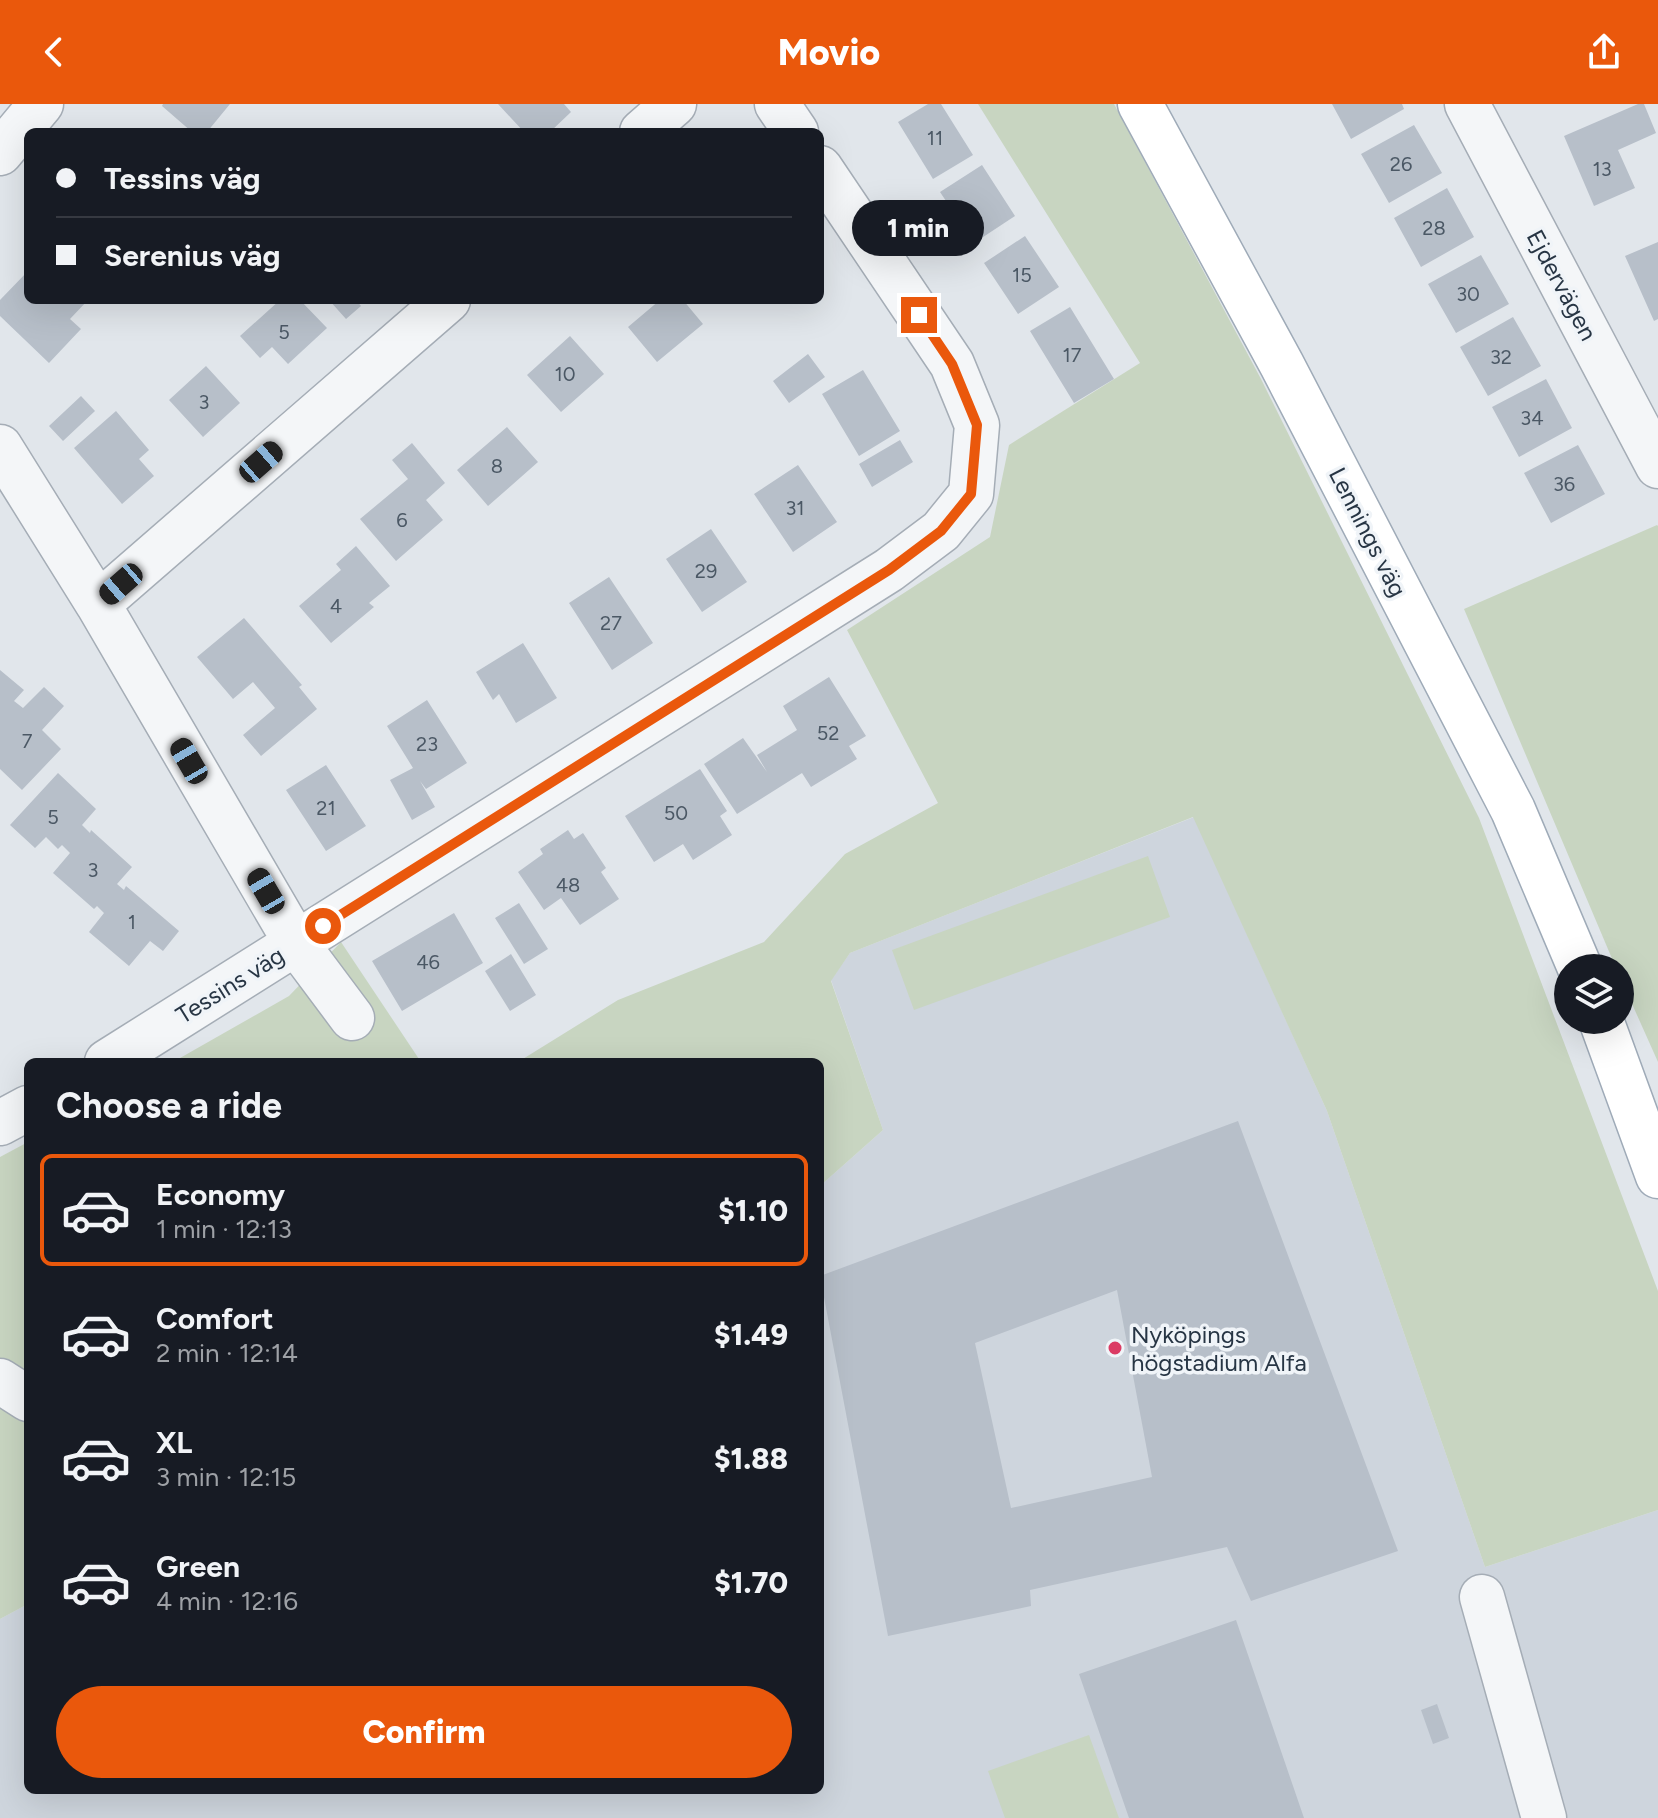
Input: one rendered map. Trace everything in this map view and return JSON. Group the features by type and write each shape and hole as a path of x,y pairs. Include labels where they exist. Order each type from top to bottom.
{"main road":[{"name":"Lennings väg","path":"1140,104 1282,365 1513,810 1574,954"},
{"path":"1606,1034 1658,1176"}],"street":[{"path":"0,153 41,104"},
{"path":"647,128 674,104"},
{"path":"777,104 793,128"},
{"name":"Ejdervägen","path":"1467,104 1658,466"},
{"name":"Tessins väg","path":"113,1058 889,570 941,531 971,494 977,425 952,364 824,174"},
{"path":"98,604 443,304"},
{"path":"0,447 98,604 296,943 352,1018"},
{"path":"0,1123 24,1110"},
{"path":"0,1381 24,1396"},
{"path":"1482,1597 1544,1818"}],"shaded area":[{"name":"Nyköpings högstadium Alfa","path":"1194,817 1327,1111 1485,1567 1658,1510 1658,1818 0,1818 0,1619 24,1606 24,1794 824,1794 824,1182 883,1130 831,980 850,953"}],"green space":[{"path":"978,104 1114,104 1261,379 1479,818 1554,1016 1554,1034 1561,1034 1658,1291 1658,1510 1485,1567 1327,1111 1193,817 850,953 831,981 883,1130 824,1182 824,1058 524,1058 618,1000 764,942 845,854 938,803 847,630 990,537 1009,445 1140,363"},
{"path":"1658,526 1658,1062 1634,1008 1634,954 1610,954 1464,609"},
{"path":"1148,856 1170,917 914,1010 892,950"},
{"path":"341,942 418,1058 180,1058 289,996"},
{"path":"24,1144 24,1606 0,1619 0,1157"},
{"path":"1089,1735 1119,1818 1005,1818 988,1771"}],"building":[{"path":"230,104 210,128 187,128 162,106"},
{"path":"498,104 564,104 571,112 554,128 520,128"},
{"path":"928,104 941,104 973,155 933,179 898,122"},
{"path":"1332,104 1402,104 1404,109 1351,139"},
{"path":"1644,104 1656,133 1618,150 1635,188 1594,206 1564,136"},
{"path":"1414,125 1442,173 1389,203 1361,154"},
{"path":"982,165 1015,216 974,243 940,192"},
{"path":"1447,188 1474,237 1421,267 1394,218"},
{"path":"1025,236 1059,287 1018,314 984,263"},
{"path":"1658,242 1658,319 1654,321 1625,256"},
{"path":"1481,255 1509,304 1456,333 1428,284"},
{"path":"24,275 24,304 84,304 70,319 81,329 49,363 0,316 0,300"},
{"path":"276,304 304,304 327,328 288,364 272,347 260,358 240,336"},
{"path":"333,304 359,304 361,306 346,319"},
{"path":"655,304 686,304 703,324 657,362 628,327"},
{"path":"1070,307 1114,379 1074,403 1030,331"},
{"path":"1513,317 1541,366 1488,396 1460,347"},
{"path":"570,336 604,374 561,412 527,375"},
{"path":"808,354 825,377 789,403 773,381"},
{"path":"206,366 240,403 203,437 169,400"},
{"path":"863,370 900,431 859,456 822,394"},
{"path":"1546,379 1572,428 1519,457 1492,407"},
{"path":"81,396 95,411 63,441 49,426"},
{"path":"116,411 149,450 139,459 154,476 122,504 74,448"},
{"path":"507,427 538,462 488,506 457,470"},
{"path":"900,440 913,462 872,487 859,464"},
{"path":"412,443 445,483 426,500 443,520 396,561 360,519 408,479 392,460"},
{"path":"1578,445 1605,494 1551,523 1524,473"},
{"path":"798,465 837,522 793,552 754,494"},
{"path":"711,529 747,582 702,612 666,559"},
{"path":"356,546 390,586 369,603 374,607 331,643 299,606 341,570 336,564"},
{"path":"609,577 653,643 612,670 569,603"},
{"path":"244,618 302,685 299,687 317,709 261,756 243,735 275,708 253,682 233,699 197,657"},
{"path":"523,643 557,698 516,723 499,694 493,700 476,672"},
{"path":"0,670 24,690 14,701 23,708 44,687 64,706 42,730 61,749 22,790 0,769"},
{"path":"829,677 866,736 849,746 857,759 811,787 802,773 737,814 704,764 743,738 767,772 757,755 797,730 783,706"},
{"path":"427,700 467,763 426,789 420,781 435,807 412,820 390,780 413,768 387,726"},
{"path":"326,765 366,826 326,851 286,790"},
{"path":"700,769 727,811 720,816 732,835 693,860 683,844 654,862 625,816"},
{"path":"58,773 96,809 82,825 132,867 117,884 124,890 126,886 179,931 163,951 150,941 129,966 89,932 104,913 97,906 94,909 53,873 70,853 62,845 58,849 46,837 35,848 10,825"},
{"path":"568,830 574,839 583,833 606,868 601,872 619,899 580,925 561,898 544,910 518,872 543,854 540,849"},
{"path":"519,903 548,949 524,964 495,918"},
{"path":"454,913 483,963 402,1011 372,961"},
{"path":"511,954 536,995 510,1011 485,971"},
{"path":"1238,1121 1398,1551 1251,1601 1227,1547 1030,1590 1031,1606 888,1636 824,1297 824,1275","holes":["1117,1290 1152,1477 1011,1508 975,1343"]},
{"path":"1236,1620 1304,1818 1129,1818 1079,1674"},
{"path":"1437,1704 1449,1738 1433,1744 1421,1710"}],"place":[{"name":"Nyköpings högstadium Alfa","path":"1115,1348"}],"route":[{"path":"323,926 889,570 941,531 971,494 977,425 952,364 919,315"}]}
